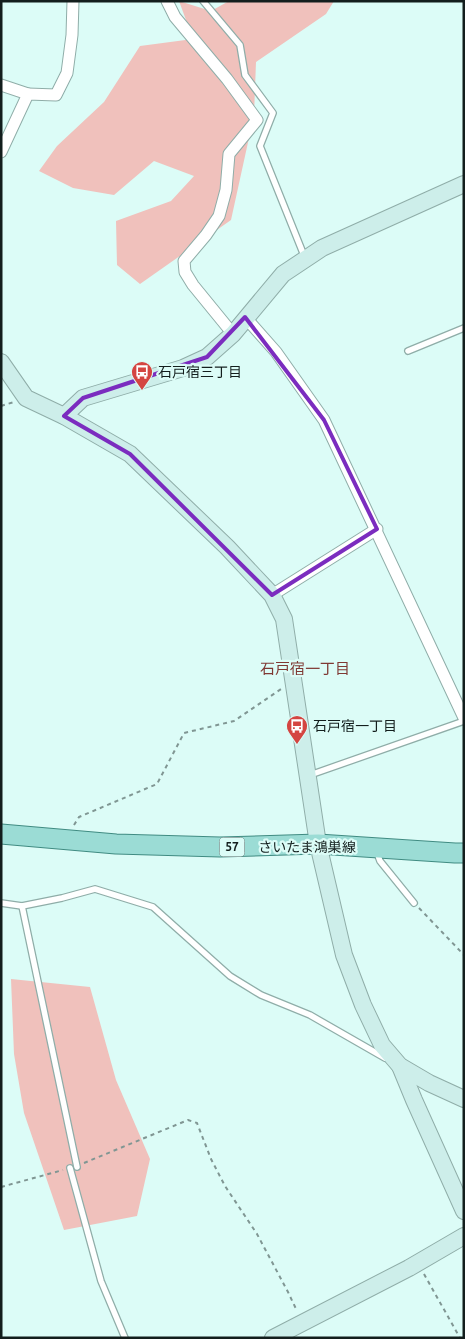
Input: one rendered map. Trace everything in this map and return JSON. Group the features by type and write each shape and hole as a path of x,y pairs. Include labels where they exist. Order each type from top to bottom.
{"main road":[{"name":"さいたま鴻巣線","path":"1,834 116,844 220,847 318,844 464,853"}],"street":[{"path":"1,85 28,94 56,95 67,73 72,35 73,1"},
{"path":"167,1 175,17 227,79 257,120 229,154 226,190 219,216 184,261 185,272 193,285 233,334"},
{"path":"1,152 28,94"},
{"path":"64,416 83,398 183,368 206,357 233,334 283,274 305,259 322,248 464,184"},
{"path":"246,317 276,352 324,420 377,529 464,720"},
{"path":"1,362 26,398 64,416 130,454 227,547 272,595 284,619 318,844 344,955 363,1005 382,1045 400,1066 464,1211"},
{"path":"272,595 377,529"},
{"path":"400,1066 429,1083 464,1099"},
{"path":"273,1338 417,1263 464,1236"}],"lane":[{"path":"203,1 240,45 245,75 273,113 260,146 305,259"},
{"path":"408,351 464,328"},
{"path":"308,776 464,720"},
{"path":"376,848 380,861 414,903"},
{"path":"1,903 22,906 95,889 154,907 230,976 245,986 261,996 310,1015 400,1066"},
{"path":"22,906 77,1166"},
{"path":"70,1168 101,1281 125,1338"}],"path":[{"path":"72,840 72,828 79,817 157,784 184,733 234,721 294,681"},
{"path":"414,903 464,955"},
{"path":"77,1166 188,1120 197,1123 225,1186 257,1234 302,1323"},
{"path":"1,1187 70,1168"},
{"path":"417,1263 460,1338"}],"highlighted area":[{"path":"245,317 324,420 377,529 272,595 130,454 64,416 83,398 207,357"}],"shaded area":[{"path":"179,1 211,11 229,1 334,1 326,14 256,62 254,115 231,220 140,284 117,265 116,221 171,201 194,176 154,161 114,195 73,188 39,171 57,146 104,102 140,46 193,39"},
{"path":"11,979 90,987 116,1080 150,1159 137,1216 64,1230 24,1113 14,1054"}],"place":[{"name":"石戸宿三丁目","path":"142,391"},
{"name":"石戸宿一丁目","path":"297,745"}],"district":[{"name":"石戸宿一丁目","path":"305,669"}]}
